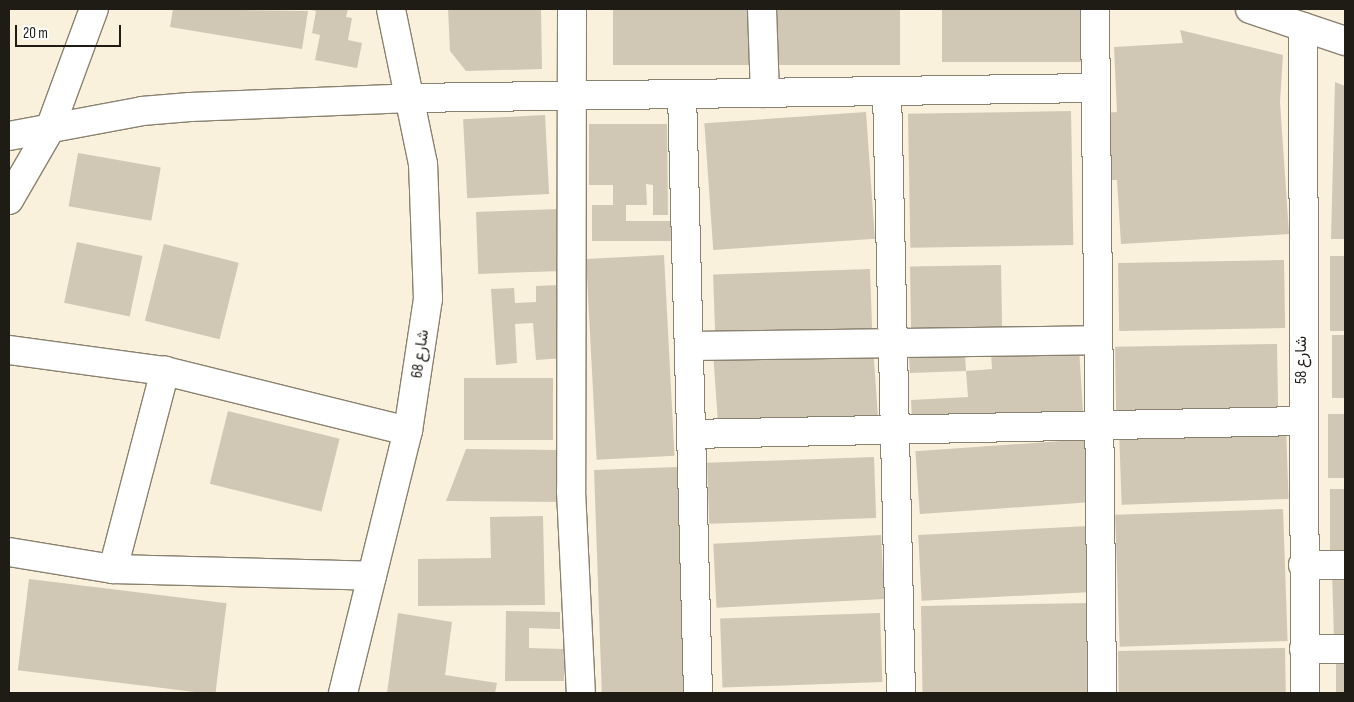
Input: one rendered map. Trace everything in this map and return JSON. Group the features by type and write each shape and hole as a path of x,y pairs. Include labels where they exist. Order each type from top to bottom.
{"street":[{"path":"9,200 49,131 94,9"},
{"name":"شارع 68","path":"342,693 408,431 428,298 423,164 411,98 391,9"},
{"path":"572,9 571,501 581,693"},
{"path":"762,9 765,93"},
{"path":"1095,9 1102,693"},
{"path":"1250,9 1345,41"},
{"name":"شارع 58","path":"1303,27 1302,421 1305,693"},
{"path":"9,136 49,131 142,111 411,98 1095,88"},
{"path":"887,91 901,693"},
{"path":"682,94 698,693"},
{"path":"689,346 1098,340"},
{"path":"9,350 165,371 408,431"},
{"path":"113,569 165,371"},
{"path":"691,434 1302,421"},
{"path":"9,552 113,569 372,576"},
{"path":"1303,565 1345,565"},
{"path":"1304,649 1345,649"}],"building":[{"path":"173,9 308,11 302,49 170,27"},
{"path":"307,9 348,9 346,17 352,18 348,40 362,43 357,68 315,60 320,35 312,33 316,11"},
{"path":"448,9 541,9 542,69 466,71 450,51"},
{"path":"613,9 755,9 755,65 613,65"},
{"path":"772,9 900,9 900,65 772,65"},
{"path":"942,9 1082,9 1082,62 942,62"},
{"path":"1180,30 1283,55 1280,102 1289,234 1121,244 1117,180 1107,180 1103,113 1117,112 1114,47 1183,43"},
{"path":"1335,82 1345,86 1345,239 1331,239"},
{"path":"1071,111 1073,245 910,248 908,114"},
{"path":"866,112 875,239 713,250 704,123"},
{"path":"545,115 549,194 467,198 463,119"},
{"path":"589,124 667,124 668,215 653,215 653,185 646,184 647,205 626,205 626,221 671,221 672,241 592,241 592,205 613,205 613,185 589,185"},
{"path":"78,153 161,168 151,221 69,206"},
{"path":"560,209 562,271 478,274 476,212"},
{"path":"77,242 143,256 130,317 64,303"},
{"path":"164,244 239,263 220,339 145,321"},
{"path":"664,255 675,456 597,460 586,259"},
{"path":"1330,256 1345,256 1345,331 1330,331"},
{"path":"1284,260 1285,328 1119,331 1118,263"},
{"path":"1001,265 1002,332 911,334 910,267"},
{"path":"870,269 872,334 715,339 713,274"},
{"path":"560,285 564,358 536,360 533,323 515,324 517,363 496,365 491,289 514,288 515,303 536,302 536,286"},
{"path":"1332,335 1345,335 1345,398 1332,398"},
{"path":"1277,344 1278,408 1116,411 1115,347"},
{"path":"873,346 878,416 718,427 713,357"},
{"path":"1079,348 1083,412 912,419 911,400 968,397 966,371 992,369 991,352"},
{"path":"965,355 966,371 910,373 909,358"},
{"path":"464,378 553,378 553,440 464,440"},
{"path":"228,411 340,439 321,512 210,484"},
{"path":"1328,414 1345,414 1345,478 1328,478"},
{"path":"1286,426 1289,499 1122,505 1119,432"},
{"path":"1091,439 1095,502 920,514 915,451"},
{"path":"466,449 563,450 563,502 446,501"},
{"path":"874,457 876,518 709,524 707,463"},
{"path":"678,467 686,693 602,693 594,470"},
{"path":"1330,489 1345,489 1345,560 1330,560"},
{"path":"1283,509 1288,641 1120,647 1115,515"},
{"path":"543,516 545,605 418,606 418,559 491,558 490,517"},
{"path":"1089,526 1092,592 922,601 918,535"},
{"path":"881,535 884,599 717,608 713,544"},
{"path":"1332,570 1345,570 1345,641 1334,641"},
{"path":"29,579 227,603 215,693 18,670"},
{"path":"1093,603 1095,693 923,693 921,606"},
{"path":"506,611 560,612 560,629 529,628 529,648 564,649 564,681 505,681"},
{"path":"398,613 452,622 445,675 497,683 495,693 387,693"},
{"path":"880,613 882,682 723,688 720,619"},
{"path":"1285,648 1286,693 1119,693 1118,651"},
{"path":"1336,657 1345,657 1345,693 1336,693"}]}
